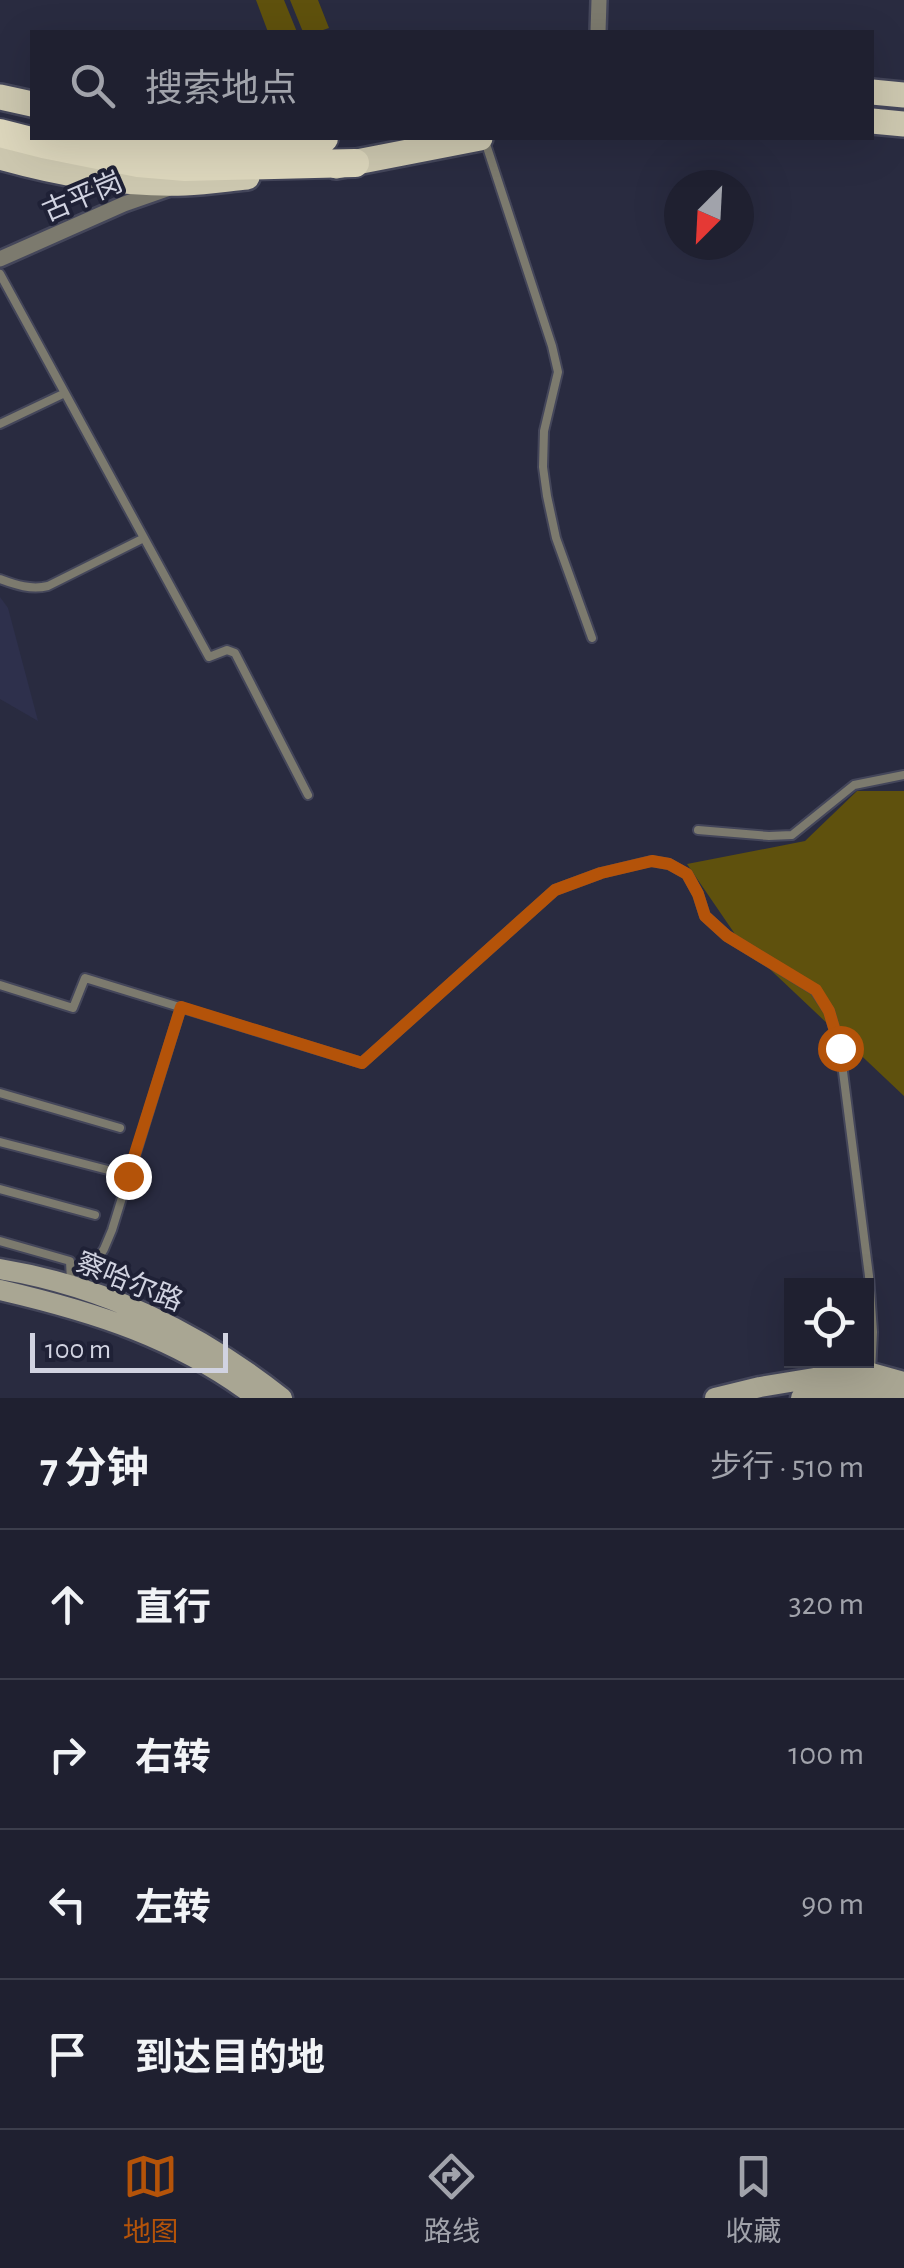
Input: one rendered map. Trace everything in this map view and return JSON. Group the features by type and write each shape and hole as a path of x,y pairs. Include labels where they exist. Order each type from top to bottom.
{"highway":[{"path":"0,116 30,123"},
{"path":"0,134 138,163 184,167 355,163"},
{"path":"119,140 179,147 254,146 306,140"}],"main road":[{"path":"874,92 904,95"},
{"path":"0,98 30,104"},
{"path":"874,121 904,124"},
{"path":"0,157 53,172 184,183 304,172 472,140"},
{"name":"察哈尔路","path":"0,1269 75,1286 148,1314 188,1334 246,1389"},
{"name":"察哈尔路","path":"0,1290 109,1318 164,1341 246,1389 282,1398"},
{"path":"715,1398 814,1378 904,1382"},
{"path":"801,1398 871,1382 904,1397"}],"street":[{"path":"598,30 599,0"},
{"name":"古平岗","path":"0,259 124,204 184,183"}],"lane":[{"path":"483,140 558,372 544,431 543,467 556,538 592,638"},
{"path":"0,274 209,656 227,650 235,653 308,795"},
{"path":"0,298 10,293"},
{"path":"0,424 65,393"},
{"path":"0,580 38,589 144,538"},
{"path":"698,830 792,835 854,785 904,776"},
{"path":"0,986 73,1008 84,978 362,1063 555,890 631,864 669,864 687,874 705,916 727,936 816,990 829,1011 840,1048 869,1276 871,1382"},
{"path":"75,1286 104,1249 112,1230 181,1007"},
{"path":"0,1093 120,1128"},
{"path":"0,1142 108,1170"},
{"path":"0,1189 94,1215"},
{"path":"0,1241 70,1261 75,1286"}],"shaded area":[{"path":"256,0 284,0 296,30 267,30"},
{"path":"290,0 318,0 329,28 302,30"},
{"path":"0,597 8,608 38,721 0,699"},
{"path":"857,791 904,791 904,1096 739,940 687,864 805,841"}],"route":[{"path":"128,1176 181,1007 362,1063 555,890 631,864 669,864 687,874 705,916 727,936 816,990 829,1011 840,1048"}]}
